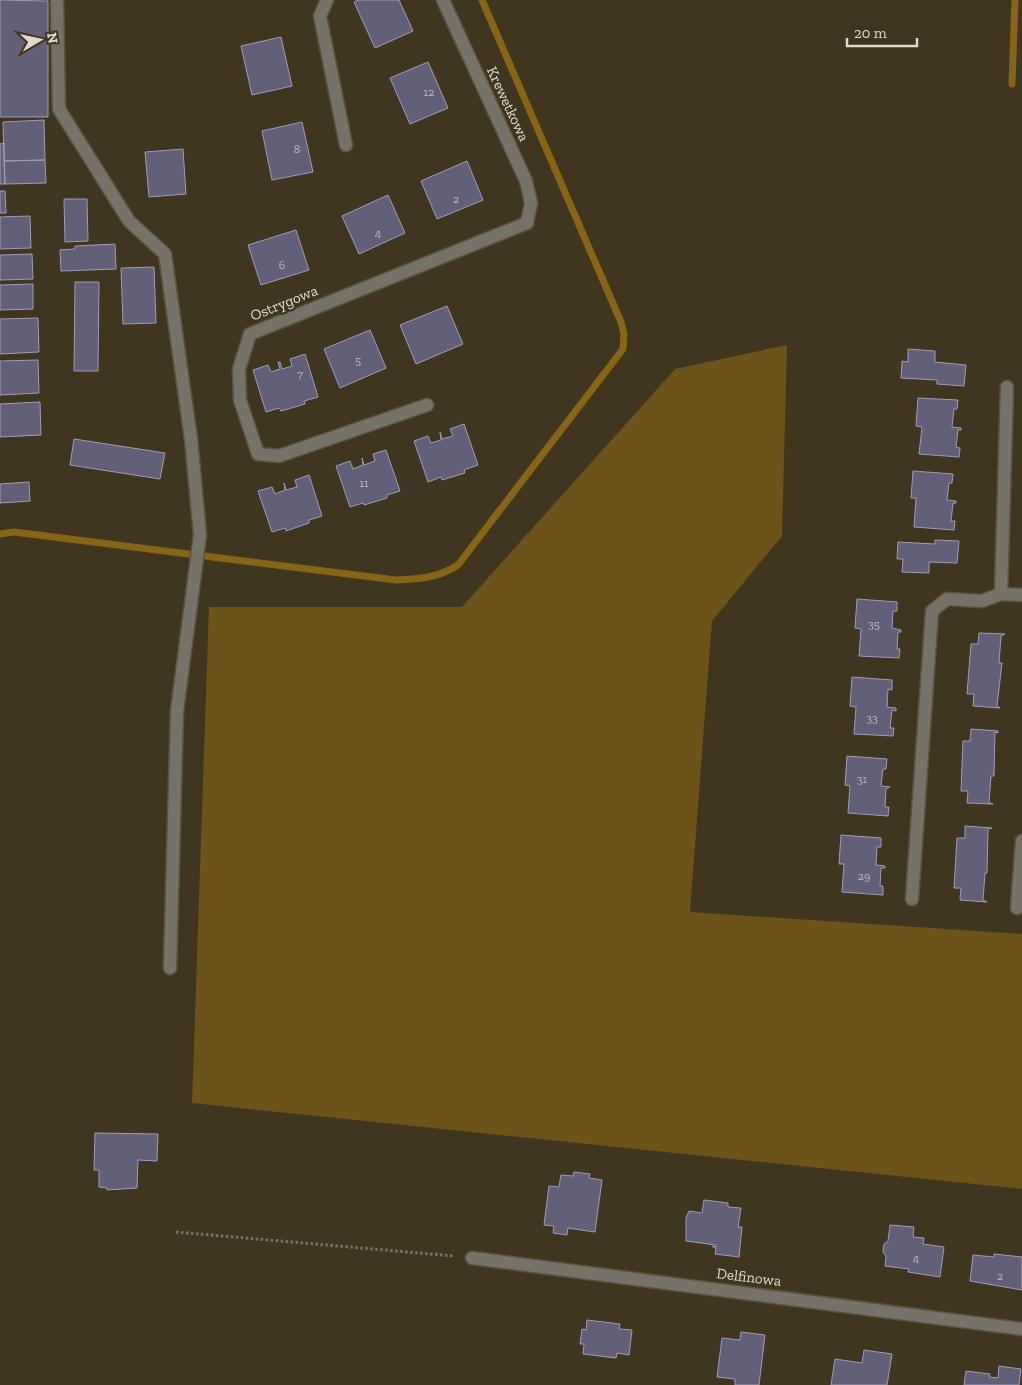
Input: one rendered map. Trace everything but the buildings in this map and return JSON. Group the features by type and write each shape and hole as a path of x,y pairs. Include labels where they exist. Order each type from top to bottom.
{"street":[{"path":"56,0 59,109 129,221 166,254 191,439 200,535 176,711 170,968"},
{"path":"327,0 320,16 346,145"},
{"name":"Krewetkowa","path":"443,0 526,181 531,203 527,224"},
{"name":"Ostrygowa","path":"427,405 279,456 258,454 240,400 239,369 250,334 527,224"},
{"path":"1001,594 1007,387"},
{"path":"912,899 932,611 947,599 982,601 1001,594 1022,595"},
{"path":"1018,908 1022,841"},
{"name":"Delfinowa","path":"472,1258 1022,1329"}],"path":[{"path":"176,1232 472,1258"}],"shaded area":[{"path":"787,345 782,536 712,621 690,912 1022,934 1022,1189 192,1103 209,607 462,607 675,369"}],"waterway":[{"path":"0,534 14,532 396,580 436,575 458,565 623,349 624,334 621,322 482,0"},
{"path":"1012,84 1015,0"}]}
